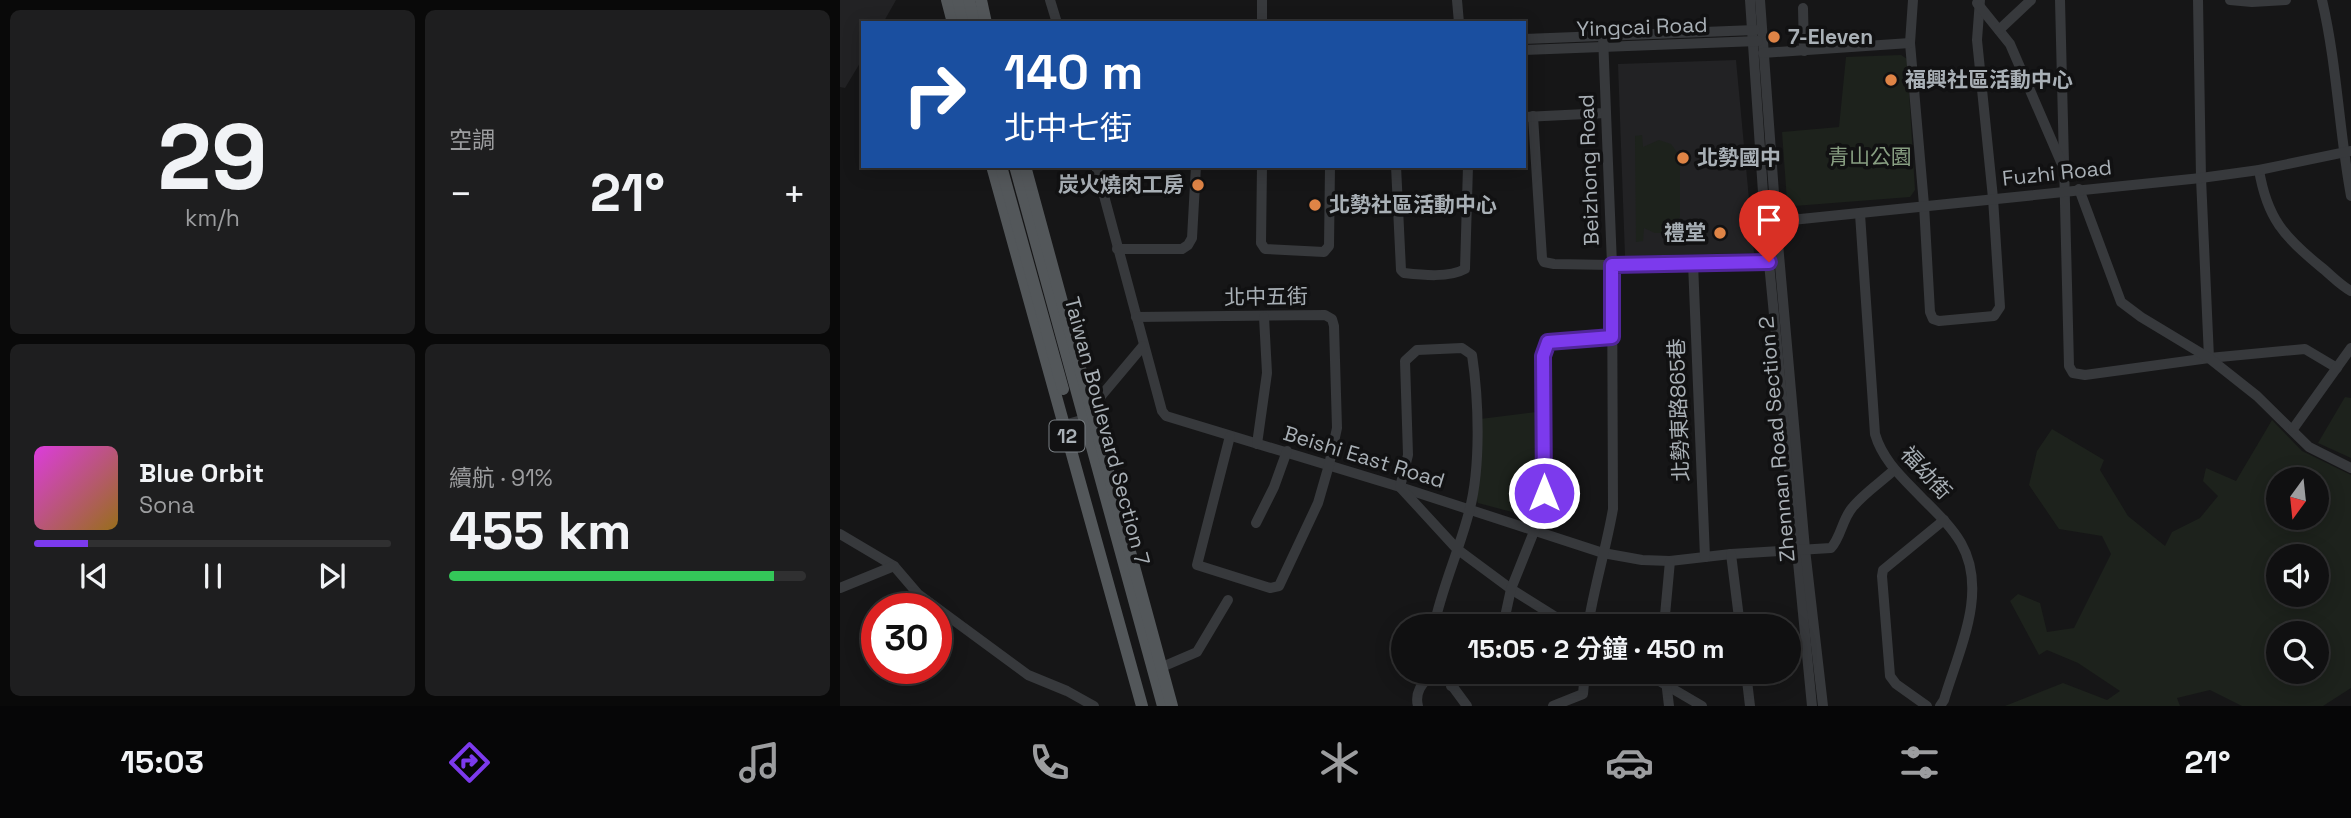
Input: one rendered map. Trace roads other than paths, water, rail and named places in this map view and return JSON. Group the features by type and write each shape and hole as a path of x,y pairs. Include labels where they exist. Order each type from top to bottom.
{"main road":[{"path":"947,0 952,21"},
{"path":"958,0 963,21"},
{"path":"969,0 974,21"},
{"path":"981,0 986,21"},
{"name":"Taiwan Boulevard Section 7","path":"993,168 1172,706"},
{"name":"Taiwan Boulevard Section 7","path":"1002,168 1163,706"},
{"name":"Taiwan Boulevard Section 7","path":"1015,168 1150,706"},
{"name":"Taiwan Boulevard Section 7","path":"1025,168 1078,421 1142,706"}],"street":[{"path":"1050,0 1055,21"},
{"path":"1262,0 1262,21"},
{"path":"1457,0 1459,21"},
{"name":"Zhennan Road Section 2","path":"1750,0 1756,35 1769,262 1800,550 1823,706"},
{"name":"Zhennan Road Section 2","path":"1760,0 1756,35 1763,53 1812,706"},
{"path":"1913,0 1910,43 1930,312 1933,319 1940,321 1994,316 2000,307 1993,198 1977,40 1978,2"},
{"path":"1999,30 2031,0"},
{"path":"2060,0 2069,366 2073,373 2085,375 2209,358 2305,349 2337,369"},
{"path":"2198,0 2201,178 2209,358"},
{"path":"2230,0 2286,0"},
{"path":"2322,0 2347,152 2351,196"},
{"path":"1978,2 2010,44 2064,169"},
{"path":"1803,8 1804,51"},
{"name":"Yingcai Road","path":"1526,39 1756,35"},
{"name":"Yingcai Road","path":"1526,50 1604,48 1756,35"},
{"name":"Beizhong Road","path":"1590,614 1613,509 1612,265 1603,36"},
{"path":"1763,53 1910,43"},
{"path":"1606,113 1529,116 1544,262 1612,265 1769,262"},
{"name":"Fuzhi Road","path":"1765,222 2201,178 2259,170 2347,152"},
{"name":"Beishi East Road","path":"1097,168 1143,346 1162,411 1166,416 1400,486 1469,511 1603,553 1642,560 1670,561 1831,548 1835,545 1842,523 1852,507 1894,470"},
{"path":"1117,249 1182,249 1188,245 1192,238 1196,168"},
{"path":"1262,168 1261,243 1265,249 1324,252 1329,246 1330,168"},
{"path":"1396,168 1401,270 1419,275 1458,273 1465,269 1468,168"},
{"path":"2259,170 2263,194 2280,228 2291,242 2351,291"},
{"path":"2079,189 2121,302 2209,358 2257,396 2309,447 2351,468"},
{"name":"福幼街","path":"1860,214 1875,434 1879,449 1894,470 1944,520 1962,545 1972,575 1971,611 1940,706"},
{"name":"北勢東路865巷","path":"1693,262 1705,557"},
{"name":"北中五街","path":"1136,317 1325,315 1332,319 1335,326 1337,428 1329,465"},
{"path":"1257,444 1267,373 1264,317"},
{"path":"1506,614 1511,590 1541,514 1544,493 1543,356 1548,342 1612,337"},
{"path":"1078,421 1143,346"},
{"path":"1438,614 1457,549 1469,511 1477,465 1475,371 1472,355 1462,348 1417,350 1405,361 1408,455 1400,486 1457,549 1511,590 1550,614"},
{"path":"2293,429 2351,348"},
{"path":"1230,436 1197,565 1270,587 1279,586 1285,575 1318,503 1329,465"},
{"path":"1256,523 1287,452"},
{"path":"1927,706 1896,684 1890,676 1882,576 1883,570 1944,520"},
{"path":"840,534 894,566 918,594 1028,675 1094,706"},
{"path":"1731,554 1738,614"},
{"path":"1665,614 1670,561"},
{"path":"840,587 894,566"},
{"path":"1161,667 1196,652 1228,600"},
{"path":"1418,706 1417,694 1423,684"},
{"path":"1453,684 1451,686 1467,706"},
{"path":"1553,706 1583,694 1584,684"},
{"path":"1747,684 1750,706"},
{"path":"1666,685 1668,706"},
{"path":"1666,685 1702,706"}],"place":[{"name":"7-Eleven","path":"1774,37"},
{"name":"福興社區活動中心","path":"1891,80"},
{"name":"北勢國中","path":"1683,158"},
{"name":"炭火燒肉工房","path":"1198,185"},
{"name":"北勢社區活動中心","path":"1315,205"},
{"name":"禮堂","path":"1720,233"}],"park label":[{"name":"青山公園","path":"1870,157"}]}
